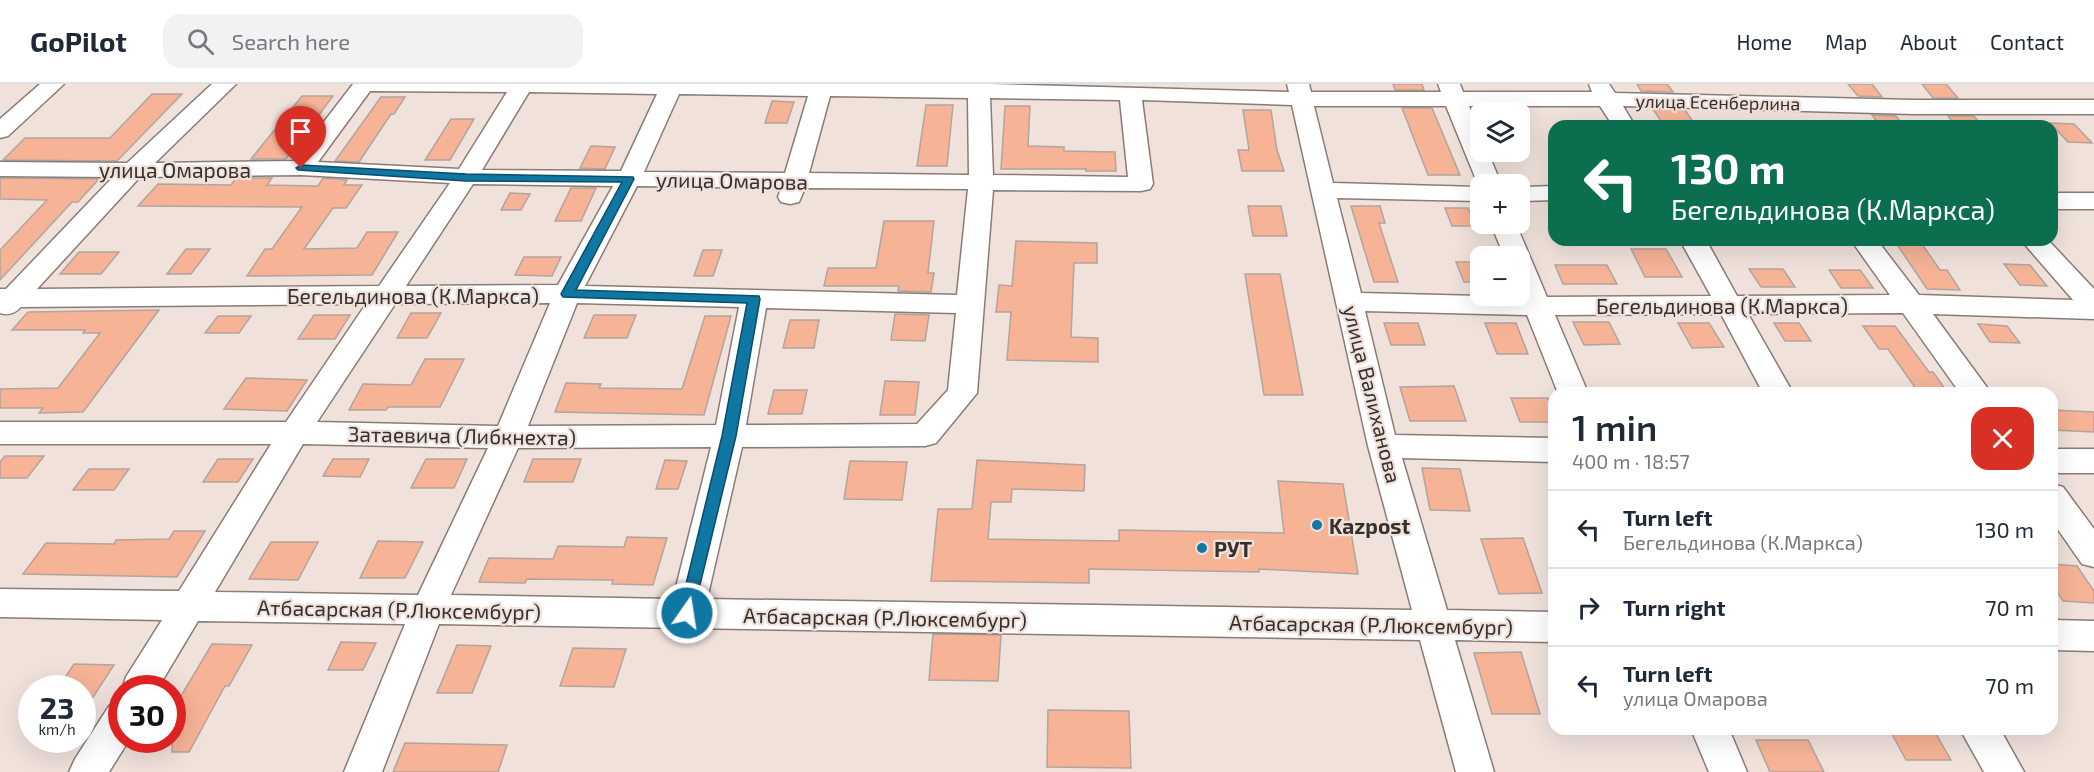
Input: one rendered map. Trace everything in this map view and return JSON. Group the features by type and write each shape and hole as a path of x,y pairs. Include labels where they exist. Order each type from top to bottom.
{"street":[{"path":"0,131 53,84"},
{"path":"4,302 133,170 225,84"},
{"path":"301,168 364,84"},
{"name":"улица Есенберлина","path":"370,84 979,87 1130,93 1602,92 1764,103 1913,107 2085,107"},
{"path":"1750,84 1776,120"},
{"path":"1892,84 1925,120"},
{"path":"2052,84 2085,107 2094,122"},
{"path":"147,675 294,433 466,177 523,85"},
{"path":"363,772 428,609 508,437 567,294 629,179 673,86"},
{"path":"792,189 821,87"},
{"path":"969,304 981,183 979,87"},
{"name":"улица Валиханова","path":"1300,91 1383,446 1475,772"},
{"path":"1453,92 1485,174"},
{"path":"1602,92 1620,120"},
{"name":"улица Омарова","path":"0,169 301,168 466,177 629,179 792,189 981,183 1141,184 1130,93"},
{"path":"1324,190 1470,194"},
{"path":"1530,194 1548,193"},
{"path":"2058,201 2094,201"},
{"path":"1696,246 1775,387"},
{"path":"1868,246 1972,387"},
{"path":"2039,246 2094,308"},
{"path":"1530,290 1570,387"},
{"name":"Бегельдинова (К.Маркса)","path":"4,302 567,294 969,304"},
{"path":"687,613 729,436 754,299"},
{"name":"Бегельдинова (К.Маркса)","path":"1350,302 1536,306 1911,304 2094,308"},
{"name":"Затаевича (Либкнехта)","path":"0,433 294,433 508,437 925,435 962,393 969,304"},
{"path":"1383,446 1548,450"},
{"path":"2058,461 2094,461"},
{"path":"2058,504 2094,554"},
{"name":"Атбасарская (Р.Люксембург)","path":"0,603 1548,627"},
{"path":"2058,635 2094,636"},
{"path":"1713,735 1728,772"},
{"path":"1982,735 2005,772"},
{"path":"88,772 108,740"}],"building":[{"path":"1393,84 1422,84 1424,90 1395,90"},
{"path":"1637,84 1667,84 1673,92 1641,91"},
{"path":"1848,84 1872,84 1882,97 1858,96"},
{"path":"1922,84 1946,84 1958,98 1933,98"},
{"path":"152,94 182,94 117,161 3,160 25,138 110,138"},
{"path":"302,96 333,96 286,159 251,159"},
{"path":"381,97 405,97 359,162 335,161"},
{"path":"772,101 794,102 787,123 765,123"},
{"path":"926,105 953,105 947,166 917,166"},
{"path":"1005,106 1030,106 1028,146 1064,147 1064,151 1115,152 1116,171 1001,169"},
{"path":"1402,108 1432,108 1460,175 1428,175"},
{"path":"1653,109 1685,110 1692,120 1660,120"},
{"path":"1243,110 1271,110 1277,150 1284,171 1242,171 1238,150 1249,150"},
{"path":"1872,115 1896,116 1899,120 1876,120"},
{"path":"1948,116 1974,116 1977,120 1951,120"},
{"path":"451,119 474,119 450,160 425,160"},
{"path":"2058,123 2074,124 2092,143 2068,142 2058,131"},
{"path":"591,146 615,147 605,169 580,168"},
{"path":"0,178 99,179 78,202 72,202 0,280 0,250 47,200 0,199"},
{"path":"236,178 272,178 267,185 318,186 323,178 347,180 344,185 362,185 346,208 333,208 304,249 357,248 367,232 398,232 372,275 247,276 265,249 272,249 302,207 138,206 158,184 231,185"},
{"path":"571,188 596,188 581,221 555,221"},
{"path":"510,193 530,194 521,210 501,210"},
{"path":"1248,206 1281,206 1287,236 1253,236"},
{"path":"1351,206 1380,206 1385,223 1379,223 1398,282 1374,282"},
{"path":"1445,208 1468,208 1470,226 1452,226"},
{"path":"884,221 934,221 928,273 934,273 931,292 898,291 899,286 824,286 828,268 876,268"},
{"path":"1016,241 1097,243 1097,263 1074,263 1071,337 1098,338 1098,362 1007,360 1011,312 996,312 999,285 1012,286"},
{"path":"1898,246 1923,246 1940,270 1947,270 1960,290 1927,289"},
{"path":"186,249 210,249 191,274 167,274"},
{"path":"1631,249 1666,249 1682,277 1645,277"},
{"path":"703,250 722,250 713,276 694,276"},
{"path":"79,252 119,252 101,274 60,274"},
{"path":"524,257 561,257 552,276 515,275"},
{"path":"1456,262 1470,262 1470,282 1464,282"},
{"path":"2004,264 2030,265 2047,286 2020,285"},
{"path":"1555,265 1607,265 1617,284 1563,284"},
{"path":"1749,269 1783,269 1795,287 1761,287"},
{"path":"1829,270 1860,270 1873,288 1841,288"},
{"path":"1245,274 1280,274 1303,395 1264,395"},
{"path":"159,310 83,412 39,413 43,408 0,408 0,389 58,388 100,333 83,333 85,330 12,330 28,312"},
{"path":"411,313 441,313 427,338 397,338"},
{"path":"895,314 929,315 925,341 891,340"},
{"path":"314,315 350,315 335,339 298,339"},
{"path":"594,315 636,315 627,338 584,338"},
{"path":"218,316 251,316 239,333 205,333"},
{"path":"705,316 731,316 704,415 555,412 566,383 601,384 599,388 682,389"},
{"path":"790,320 819,320 814,348 783,348"},
{"path":"1573,322 1609,322 1620,344 1584,345"},
{"path":"1384,323 1418,323 1425,345 1391,345"},
{"path":"1485,323 1516,323 1528,354 1497,354"},
{"path":"1678,323 1709,323 1724,347 1692,348"},
{"path":"1774,323 1799,323 1811,341 1785,341"},
{"path":"1978,324 2007,326 2020,343 1990,342"},
{"path":"1863,326 1895,326 1929,372 1933,372 1944,387 1915,387 1888,349 1879,349"},
{"path":"425,359 464,359 440,407 349,410 363,384 411,385"},
{"path":"246,378 307,380 287,411 224,409"},
{"path":"885,381 919,382 915,415 880,415"},
{"path":"1454,386 1466,421 1410,421 1400,387"},
{"path":"774,390 807,390 802,414 768,414"},
{"path":"1511,398 1548,398 1548,422 1520,422"},
{"path":"2058,410 2094,412 2094,432 2058,430"},
{"path":"5,456 44,456 27,478 0,478 0,462"},
{"path":"218,459 253,459 238,482 203,482"},
{"path":"333,459 369,459 360,477 323,476"},
{"path":"426,459 467,459 454,488 411,488"},
{"path":"533,459 581,459 573,482 524,482"},
{"path":"665,460 687,461 678,489 656,489"},
{"path":"977,460 1085,465 1084,491 1012,489 1011,502 991,502 988,539 1119,541 1119,530 1284,533 1278,481 1343,484 1358,574 1259,569 1259,572 1089,569 1089,583 931,581 938,509 972,509"},
{"path":"850,461 907,462 902,500 844,499"},
{"path":"1422,468 1460,469 1470,511 1430,510"},
{"path":"89,469 129,469 114,490 73,490"},
{"path":"174,531 205,531 177,577 23,574 46,543 114,544 116,540 169,539"},
{"path":"627,537 667,538 653,585 612,584 613,580 527,579 525,583 479,582 489,558 553,559 558,546 624,547"},
{"path":"1523,538 1542,593 1499,594 1481,539"},
{"path":"378,541 423,542 405,578 360,578"},
{"path":"271,542 318,542 298,580 249,579"},
{"path":"2058,564 2077,566 2094,591 2094,603 2063,601 2058,593"},
{"path":"933,634 1001,635 998,681 929,680"},
{"path":"341,642 376,643 363,670 328,670"},
{"path":"212,644 252,645 229,686 225,686 189,752 186,752 186,688"},
{"path":"457,645 491,646 472,693 437,693"},
{"path":"573,648 626,649 614,687 560,686"},
{"path":"1521,652 1540,714 1492,714 1474,653"},
{"path":"74,664 114,665 96,693 96,675 67,675"},
{"path":"1048,710 1129,711 1131,768 1047,767"},
{"path":"1893,735 1937,735 1951,760 1906,760"},
{"path":"1756,740 1808,740 1824,772 1770,772"},
{"path":"405,743 507,745 498,772 393,772"}],"place":[{"name":"Kazpost","path":"1317,525"},
{"name":"РУТ","path":"1202,548"}],"route":[{"path":"301,168 466,177 629,179 567,294 754,299 729,436 687,613"}]}
